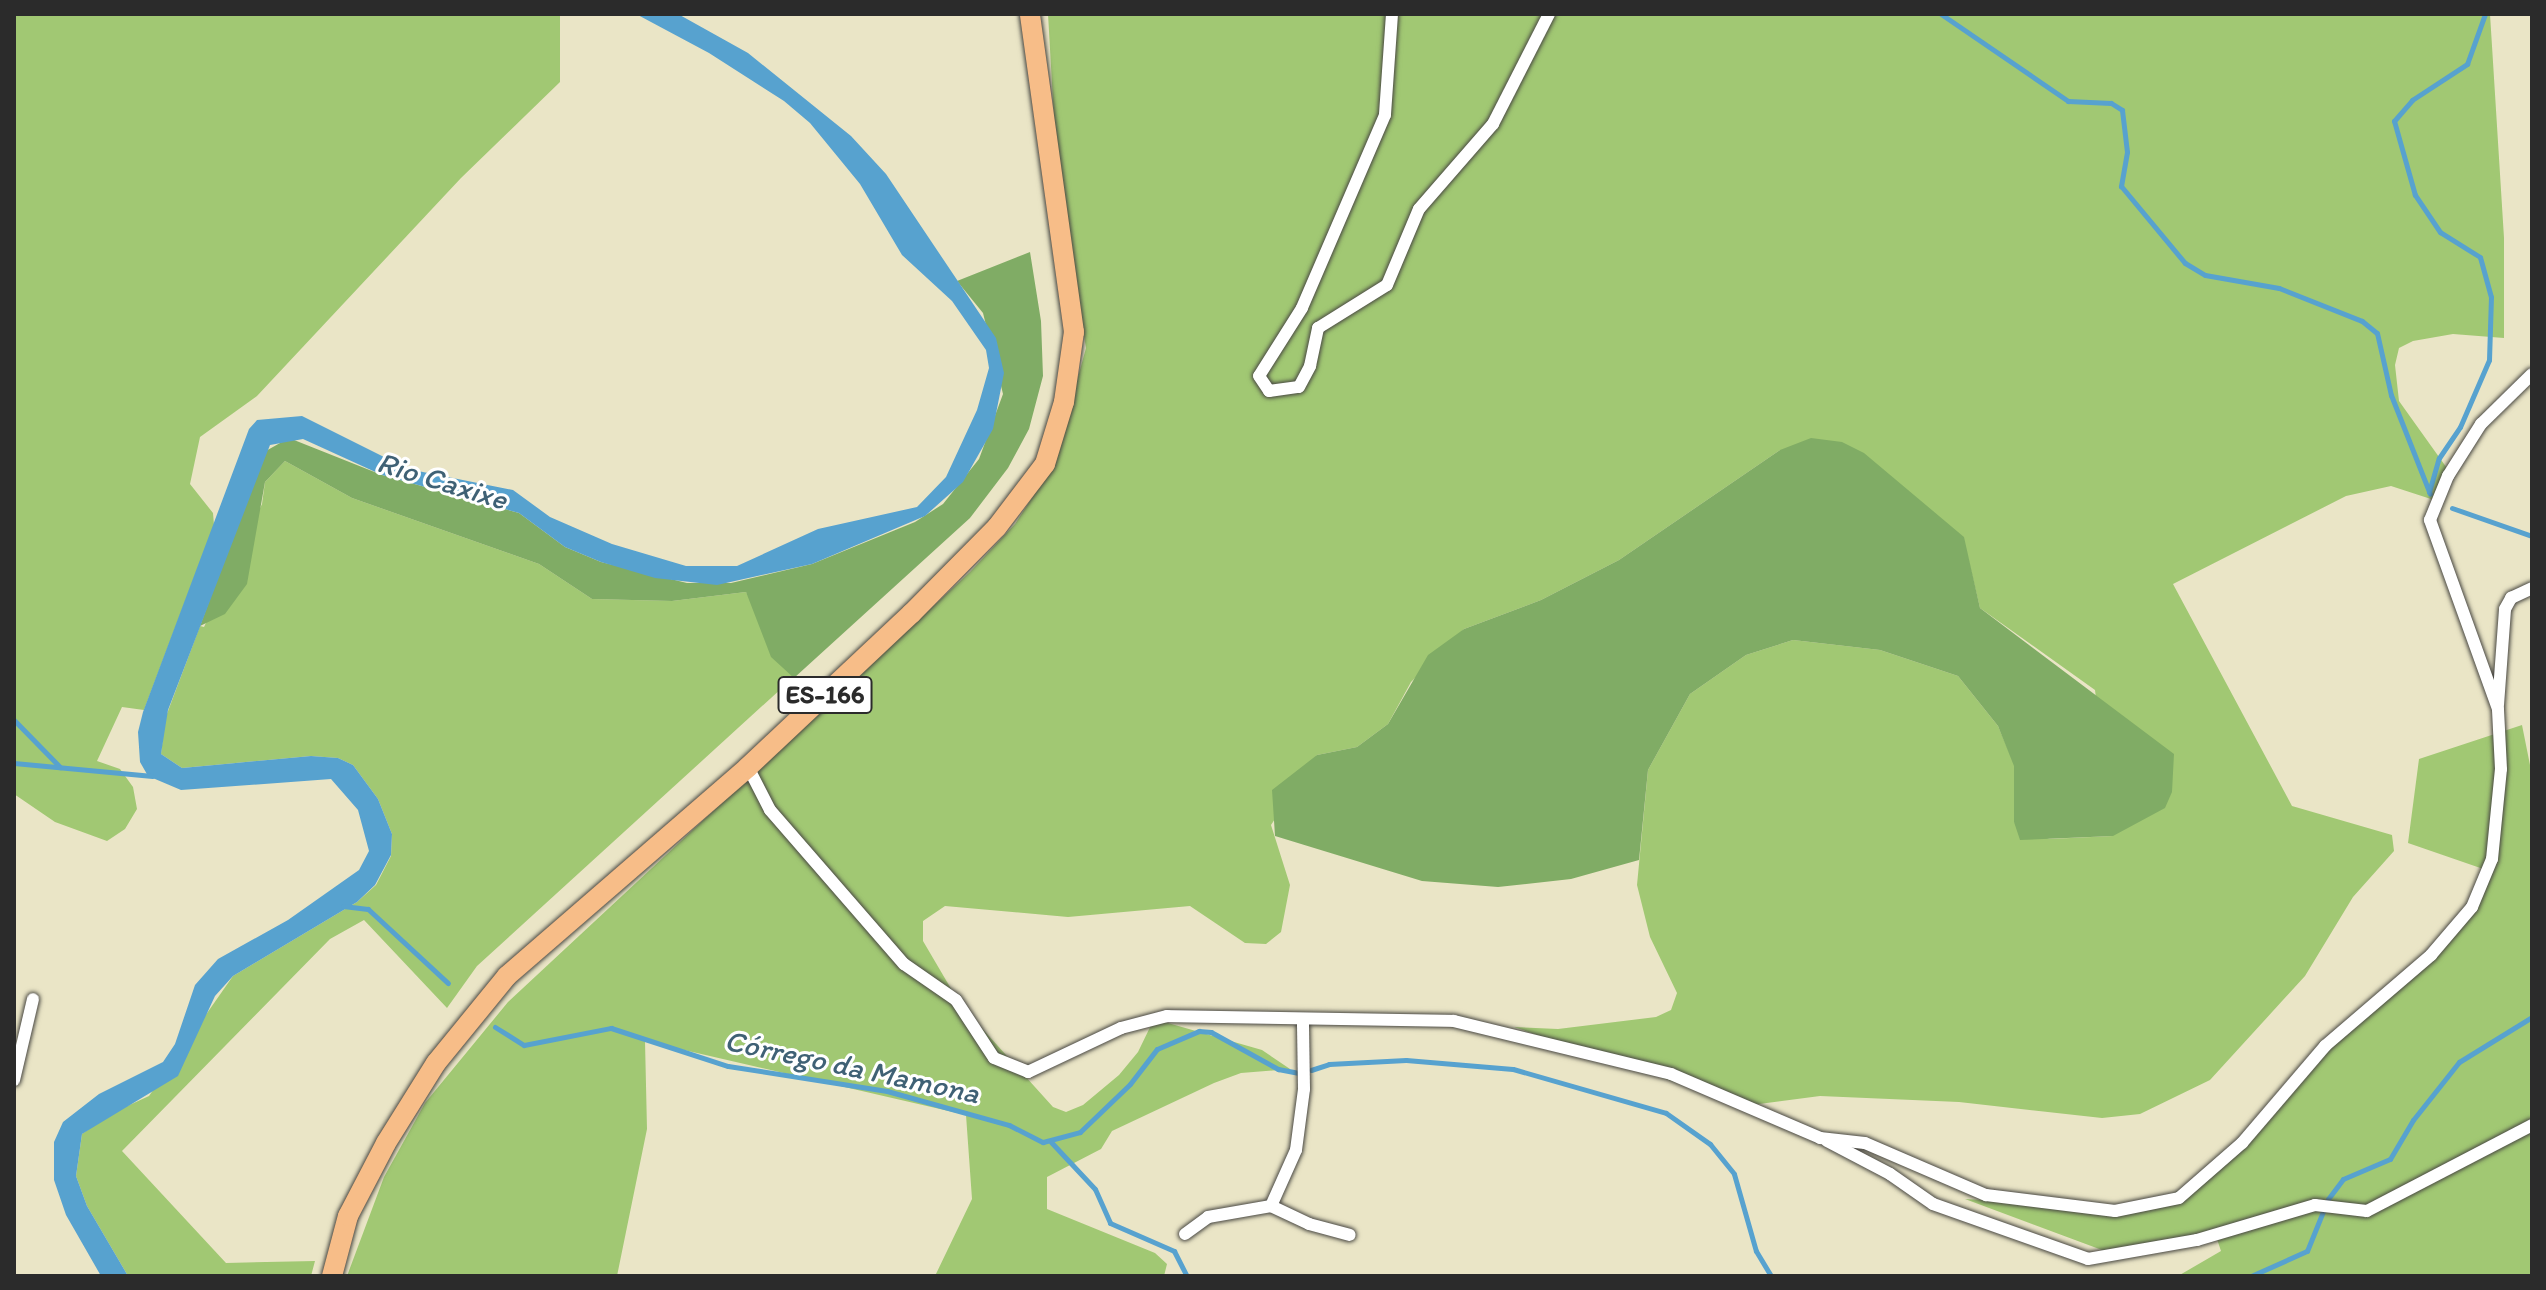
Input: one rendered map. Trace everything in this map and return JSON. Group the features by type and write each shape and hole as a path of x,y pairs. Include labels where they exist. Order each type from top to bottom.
{"main road":[{"name":"ES-166","path":"332,1276 348,1216 386,1143 436,1063 507,976 748,767 997,527 1045,464 1064,402 1074,332 1030,14"}],"street":[{"path":"1392,14 1385,115 1302,308 1259,376 1269,391 1299,387 1310,366 1318,328 1387,285 1419,209 1493,124 1549,14"},
{"path":"2498,709 2430,520 2448,476 2481,424 2532,374"},
{"path":"1820,1138 1865,1143 1986,1195 2115,1211 2179,1198 2242,1143 2325,1046 2431,955 2472,907 2492,859 2501,769 2498,709 2505,609 2511,598 2532,588"},
{"path":"748,767 770,810 904,964 956,1000 994,1058 1028,1072 1121,1028 1167,1016 1303,1023 1378,1016 1454,1021 1671,1074 1820,1138 1890,1174 1933,1204 2088,1259 2197,1240 2315,1205 2336,1210 2367,1211 2532,1125"},
{"path":"14,1080 33,999"},
{"path":"1271,1206 1296,1150 1304,1089 1303,1023"},
{"path":"1185,1234 1208,1217 1271,1206 1309,1224 1350,1235"}],"green space":[{"path":"14,14 560,14 560,82 461,178 257,396 200,437 190,484 213,513 214,525 144,710 122,707 97,761 120,769 133,787 137,809 125,829 107,841 55,822 14,794"},
{"path":"1048,14 2490,14 2504,238 2504,338 2453,334 2413,341 2399,348 2395,365 2399,401 2449,471 2434,500 2391,486 2346,496 2173,584 2292,806 2392,835 2394,851 2353,897 2305,976 2210,1080 2140,1114 2102,1118 1959,1102 1820,1096 1744,1106 1514,1027 1558,1029 1656,1017 1671,1010 1677,993 1650,937 1637,885 1648,770 1690,694 1746,655 1793,640 1880,650 1958,676 1998,726 2015,766 2014,822 2049,839 2113,836 2095,690 1980,608 1963,537 1927,508 1780,450 1619,560 1541,600 1464,629 1411,682 1388,724 1357,747 1317,755 1271,825 1290,885 1281,932 1266,944 1245,943 1190,906 1068,917 945,906 923,921 923,941 960,1004 1053,1107 1066,1112 1083,1105 1119,1075 1138,1052 1154,1019 1262,1050 1290,1069 1241,1073 1214,1083 1112,1131 1101,1149 1047,1177 1047,1209 1155,1253 1167,1264 1164,1276 935,1276 972,1199 966,1115 645,1041 647,1129 617,1276 347,1276 384,1177 425,1103 508,1002 970,572 1015,524 1054,464 1086,348 1057,171"},
{"path":"1030,252 1041,321 1043,376 1029,429 1008,468 970,518 794,678 771,657 746,592 672,601 592,599 539,564 352,498 285,461 265,482 247,584 225,614 200,626 264,452 289,438 382,475 519,513 565,547 601,562 687,583 731,583 812,564 915,522 943,504 979,459 1003,394 983,313 957,281"},
{"path":"1811,438 1842,442 1864,453 1964,537 1980,608 2174,754 2172,792 2165,808 2113,836 2020,840 2014,822 2014,766 1998,726 1958,676 1880,650 1793,640 1746,655 1690,694 1648,770 1639,860 1571,879 1498,887 1422,881 1275,836 1272,790 1317,755 1357,747 1388,724 1428,655 1464,629 1541,600 1619,560 1780,450"},
{"path":"285,461 352,498 539,564 592,599 672,601 746,592 794,677 477,966 447,1008 364,920 330,939 122,1151 226,1263 315,1261 311,1276 128,1276 87,1206 76,1176 82,1134 110,1114 149,1096 233,976 357,902 376,885 391,856 392,834 378,799 353,765 338,758 311,756 182,768 161,754 165,719 200,626 204,627 262,504 265,482"},
{"path":"2522,725 2532,775 2532,1276 2178,1276 2221,1251 2216,1236 2110,1253 1965,1199 2131,1208 2161,1200 2220,1168 2318,1060 2462,919 2492,872 2408,843 2419,759"}],"water":[{"name":"Rio Caxixe","path":"636,14 678,14 748,53 851,136 886,174 996,338 1004,373 993,429 963,482 925,516 812,564 717,585 655,578 601,562 565,547 519,513 382,475 303,439 270,445 168,710 161,754 182,768 311,756 338,758 353,765 378,799 392,834 391,855 375,885 357,902 233,976 215,996 178,1076 82,1134 76,1176 87,1206 128,1276 101,1276 66,1215 54,1180 54,1142 63,1122 99,1094 163,1062 175,1044 195,985 218,959 288,920 359,870 369,851 358,810 331,779 181,790 148,776 140,762 138,732 143,712 249,429 257,420 302,416 408,469 513,490 550,517 612,544 686,566 737,566 818,529 917,507 946,477 977,410 989,368 986,350 952,301 902,255 860,184 810,123 784,101 709,53"}],"waterway":[{"path":"1941,14 2068,101 2111,103 2122,110 2127,152 2121,186 2185,263 2205,275 2279,288 2362,321 2377,333 2391,395 2430,494"},
{"path":"2429,492 2439,458 2460,427 2489,360 2491,297 2480,257 2440,232 2415,195 2394,121 2412,100 2467,64 2485,14"},
{"path":"2452,508 2532,536"},
{"path":"14,720 60,767"},
{"name":"Córrego da Mamona","path":"2532,740 2532,788"},
{"path":"14,763 152,776"},
{"name":"Córrego da Mamona","path":"343,906 368,909 448,983"},
{"name":"Córrego da Mamona","path":"2251,1276 2307,1251 2328,1199 2343,1179 2390,1159 2413,1120 2459,1062 2532,1017"},
{"name":"Córrego da Mamona","path":"495,1027 524,1045 611,1028 728,1066 887,1091 1009,1125 1043,1142 1080,1132 1130,1084 1157,1049 1199,1031 1211,1032 1278,1069 1298,1073"},
{"name":"Córrego da Mamona","path":"1311,1070 1329,1064 1406,1060 1513,1069 1666,1113 1710,1144 1734,1174 1756,1251 1771,1276"},
{"path":"1051,1142 1095,1189 1110,1223 1174,1251 1187,1276"}]}
